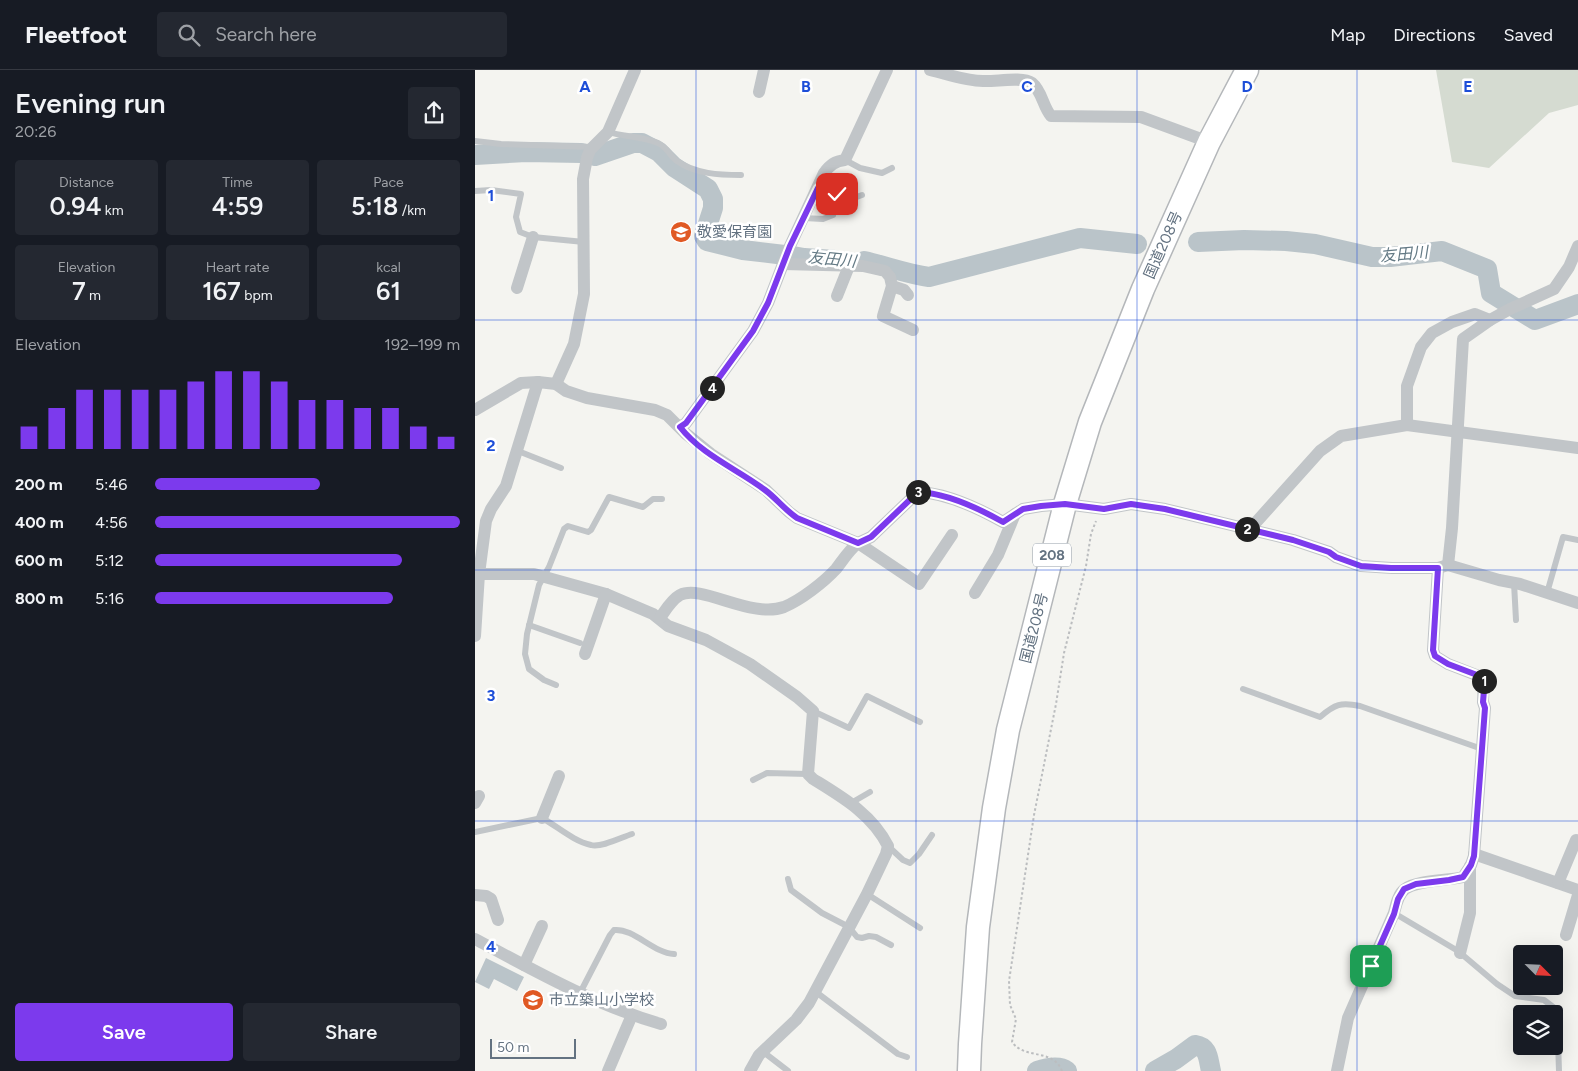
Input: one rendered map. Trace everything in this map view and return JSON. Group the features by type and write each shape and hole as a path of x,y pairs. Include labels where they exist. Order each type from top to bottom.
{"highway":[{"name":"国道208号","path":"969,1071 978,926 993,808 1008,730 1065,504 1090,422 1143,289 1209,142 1247,70"}],"street":[{"path":"556,384 567,362 577,332 584,294 583,179 590,152 608,132 635,70"},
{"path":"759,92 764,70"},
{"path":"680,427 686,423 753,331 768,303 790,246 824,173 830,165 845,160 887,70"},
{"path":"930,70 971,80 1023,80 1031,82 1051,116 1141,117 1209,142"},
{"path":"517,288 533,236"},
{"path":"1460,953 1470,912 1472,860 1485,708 1483,702 1485,678 1448,664 1435,656 1433,650 1443,566 1452,528 1463,339 1490,320 1554,289 1569,267 1578,246"},
{"path":"784,262 863,266 885,271 890,276 892,286 883,316 913,330"},
{"path":"837,296 849,266"},
{"path":"892,286 904,290 908,294"},
{"path":"1407,425 1407,386 1421,347 1426,340 1432,334 1452,322 1475,314 1490,320"},
{"path":"475,636 477,574 486,521 491,509 506,486 539,382"},
{"path":"475,410 521,383 539,382 556,384 565,391 587,398 655,410 667,415 685,433 711,454 766,490 797,518 858,543 919,584 952,535"},
{"path":"1250,529 1320,451 1341,436 1407,425 1578,448"},
{"path":"660,618 673,601 680,595 687,594 711,597 754,609 773,610 792,603 825,580 851,549 858,543 871,537 918,492 927,492 952,499 984,511 1003,522 1023,509 1065,504 1101,509 1131,504 1165,509 1311,546 1361,566 1391,568 1443,566 1514,583 1578,603"},
{"path":"975,594 994,562 1015,514"},
{"path":"477,574 534,574 606,594 660,618 668,626 706,640 751,664 813,711 808,774 851,803 873,824 887,846 886,854 816,992 796,1020 762,1051 750,1071"},
{"path":"583,648 606,594"},
{"path":"542,818 559,776"},
{"path":"1558,883 1576,840 1578,841"},
{"path":"1472,860 1578,890"},
{"path":"1337,1071 1348,1018 1394,914 1398,899 1404,889 1416,884 1463,877 1472,860"},
{"path":"475,895 486,896 491,899 498,920"},
{"path":"1566,935 1578,895"},
{"path":"524,965 541,926"},
{"path":"475,939 580,993 632,1016 661,1024"},
{"path":"608,1071 632,1016"}],"lane":[{"path":"608,132 650,140 660,144 675,160 692,169 741,176"},
{"path":"475,141 590,152"},
{"path":"845,160 860,168 882,173 892,168"},
{"path":"818,188 854,198 863,195"},
{"path":"475,191 491,190 521,194 516,217 520,232 533,236 585,242"},
{"path":"804,218 823,219 833,215"},
{"path":"518,451 561,468"},
{"path":"556,685 545,680 529,668 525,654 529,625 539,585 564,530 568,526 588,532 591,530 609,497 643,507 653,499 662,499"},
{"path":"1547,593 1563,537 1578,540"},
{"path":"1514,583 1516,620"},
{"path":"529,625 583,648"},
{"path":"1243,689 1319,717 1331,707 1345,703 1361,706 1481,749"},
{"path":"813,711 849,728 867,696 920,722"},
{"path":"753,780 767,773 808,774"},
{"path":"851,803 870,792"},
{"path":"475,832 542,818 591,846 600,845 632,834"},
{"path":"887,846 903,860 910,863 919,854 932,835"},
{"path":"788,879 791,890 822,913 849,926 857,937 876,937 891,945"},
{"path":"867,894 920,928"},
{"path":"1394,914 1460,953 1497,984 1515,996 1544,1000 1557,1010 1559,1071"},
{"path":"580,993 614,930 624,931 660,951 674,954"},
{"path":"816,992 898,1054 907,1057"},
{"path":"762,1051 788,1071"}],"path":[{"path":"1062,1071 1059,1063 1053,1059 1016,1048 1012,1042 1016,1019 1010,1005 1009,981 1034,816 1064,653 1084,575 1091,534 1101,509"}],"shaded area":[{"path":"1436,70 1578,70 1578,105 1549,113 1489,168 1452,162"},
{"path":"486,958 524,977 517,991 494,979 489,989 475,982"}],"waterway":[{"name":"友田川","path":"475,155 526,152 581,153 595,156 633,143 642,143 659,152 674,167 708,189 713,199 713,208 704,236 707,241 743,250 835,260"},
{"name":"友田川","path":"864,261 929,277 1080,238 1137,244"},
{"name":"友田川","path":"1198,242 1286,241 1315,244 1372,257 1390,257 1442,251 1487,269 1491,293 1535,320 1578,304"},
{"path":"1155,1071 1195,1045 1200,1046 1205,1051 1211,1071"},
{"path":"1037,1071 1048,1068 1064,1069 1067,1071"}],"place":[{"name":"敬愛保育園","path":"681,232"},
{"name":"市立築山小学校","path":"533,1000"}],"route":[{"path":"837,194 818,188 790,246 768,303 753,331 686,423 680,427 711,454 766,490 797,518 858,543 871,537 918,492 927,492 952,499 984,511 1003,522 1023,509 1041,506 1065,504 1104,509 1131,504 1165,509 1293,540 1329,552 1336,557 1361,566 1438,568 1433,650 1435,656 1448,664 1485,678 1483,702 1485,708 1474,856 1471,865 1463,877 1416,884 1404,889 1398,899 1394,914 1371,966"}]}
